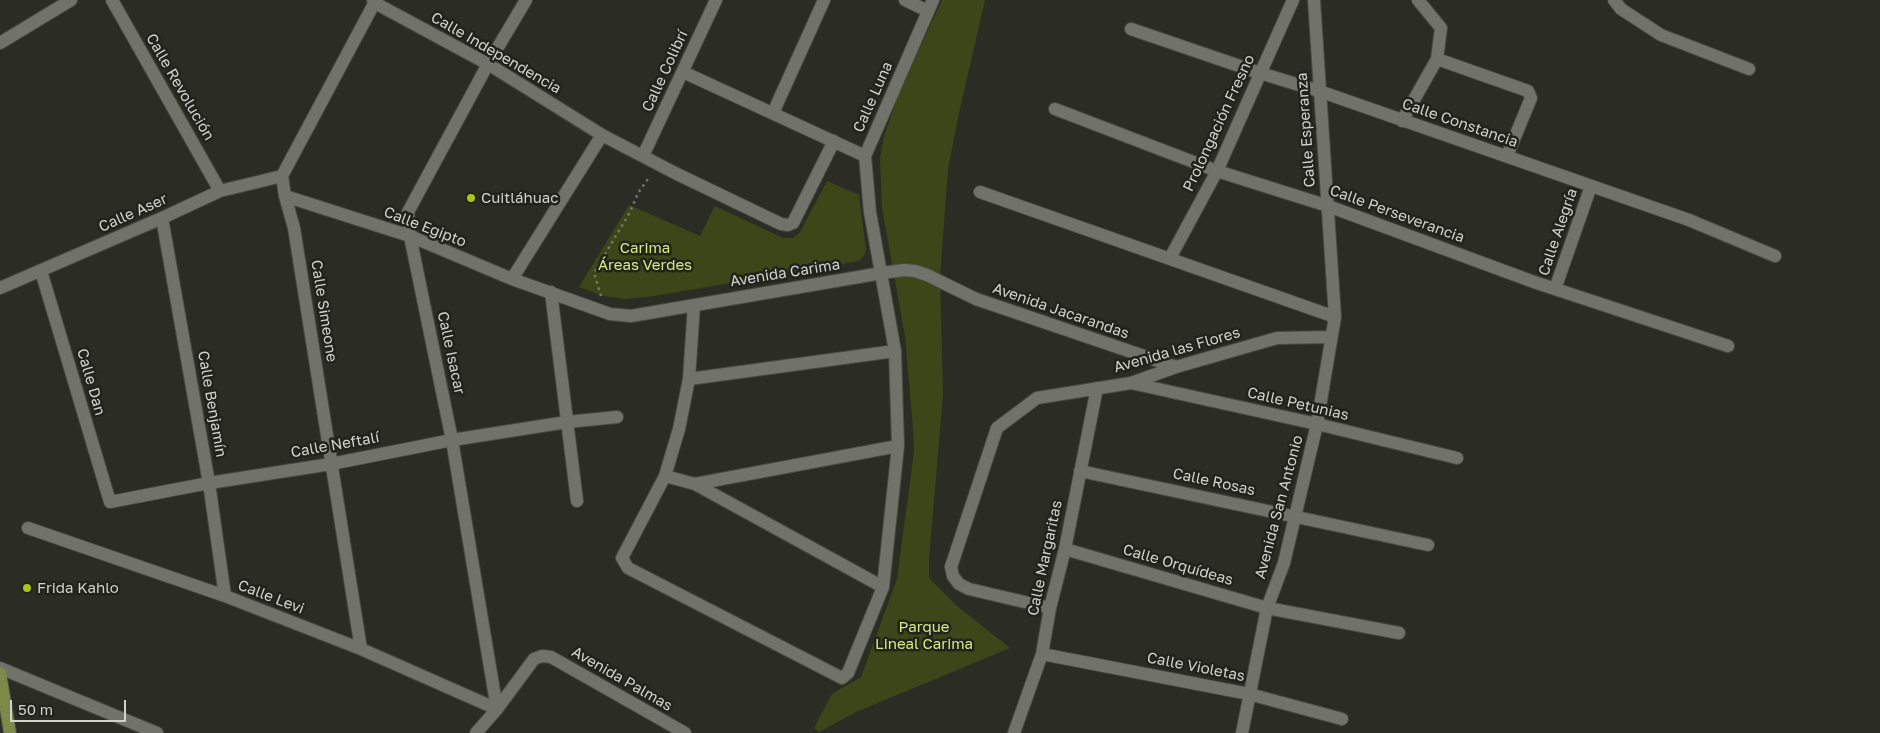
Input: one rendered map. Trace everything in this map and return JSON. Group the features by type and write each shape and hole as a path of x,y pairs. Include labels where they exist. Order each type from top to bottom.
{"main road":[{"path":"0,673 10,733"}],"street":[{"path":"0,43 71,0"},
{"name":"Calle Revolución","path":"112,0 220,191"},
{"name":"Calle Isacar","path":"497,710 452,440 410,236 408,212 488,64 526,0"},
{"name":"Calle Colibrí","path":"643,156 716,0"},
{"path":"773,113 824,0"},
{"path":"905,0 931,5"},
{"name":"Prolongación Fresno","path":"1170,258 1218,171 1293,0"},
{"name":"Calle Esperanza","path":"1314,0 1335,317"},
{"path":"1402,121 1437,59 1441,28 1418,0"},
{"path":"1614,0 1621,8 1661,35 1749,69"},
{"path":"282,176 375,1"},
{"name":"Calle Independencia","path":"375,1 488,64 602,135 781,224 788,225 793,223 834,141"},
{"name":"Calle Luna","path":"665,476 622,558 628,568 842,678 848,674 883,587 898,446 895,351 870,212 865,156 931,5"},
{"name":"Calle Constancia","path":"1131,29 1319,91 1689,220 1775,256"},
{"path":"1437,59 1528,91 1531,98 1507,156"},
{"path":"682,72 865,156"},
{"name":"Calle Perseverancia","path":"1055,109 1218,171 1328,206 1555,289 1728,346"},
{"path":"512,279 602,135"},
{"name":"Calle Aser","path":"0,288 220,191 282,176"},
{"name":"Calle Simeone","path":"282,176 285,196 294,228 361,649"},
{"name":"Calle Alegría","path":"1555,289 1591,186"},
{"path":"980,192 1335,317"},
{"name":"Calle Egipto","path":"285,196 410,236 512,279 596,308"},
{"name":"Calle Benjamín","path":"162,218 209,483 225,596"},
{"name":"Avenida Carima","path":"596,308 610,314 630,316 904,270 915,271 937,280"},
{"name":"Calle Dan","path":"41,271 110,502"},
{"name":"Avenida Jacarandas","path":"937,280 976,299 1176,367"},
{"path":"551,292 577,501"},
{"path":"694,304 689,379 679,429 665,476 694,484 883,587"},
{"name":"Avenida San Antonio","path":"1242,733 1267,608 1284,563 1318,424 1335,317"},
{"name":"Avenida las Flores","path":"1050,608 969,589 959,584 953,576 951,567 997,428 1037,398 1131,383 1176,367 1277,338 1331,337"},
{"path":"689,379 895,351"},
{"name":"Calle Petunias","path":"1131,383 1318,424 1457,458"},
{"name":"Calle Margaritas","path":"1014,733 1042,654 1050,608 1065,549 1098,388"},
{"name":"Calle Neftalí","path":"110,502 209,483 331,464 452,440 567,422 617,417"},
{"path":"694,484 898,446"},
{"name":"Calle Rosas","path":"1080,471 1428,545"},
{"name":"Calle Levi","path":"28,528 225,596 361,649 497,710"},
{"name":"Calle Orquídeas","path":"1065,549 1267,608 1399,633"},
{"name":"Calle Violetas","path":"1042,654 1249,694 1342,719"},
{"name":"Avenida Palmas","path":"497,710 534,659 542,656 551,657 685,733"},
{"path":"0,668 158,733"},
{"path":"476,733 497,710"}],"path":[{"path":"596,308 601,294 596,284 594,273 630,212 638,193 658,164"}],"green space":[{"name":"Parque Lineal Carima","path":"942,0 985,0 948,169 940,277 943,395 929,578 957,606 1010,648 856,712 819,732 814,728 832,694 861,677 897,579 914,452 905,336 882,208 880,158 884,136 899,93"},
{"name":"Carima Áreas Verdes","path":"827,181 859,195 866,250 864,256 859,261 654,296 626,299 604,296 579,287 629,205 700,236 715,206 783,238 793,238 800,232"}],"place":[{"name":"Cuitláhuac","path":"471,198"},
{"name":"Frida Kahlo","path":"27,588"}]}
